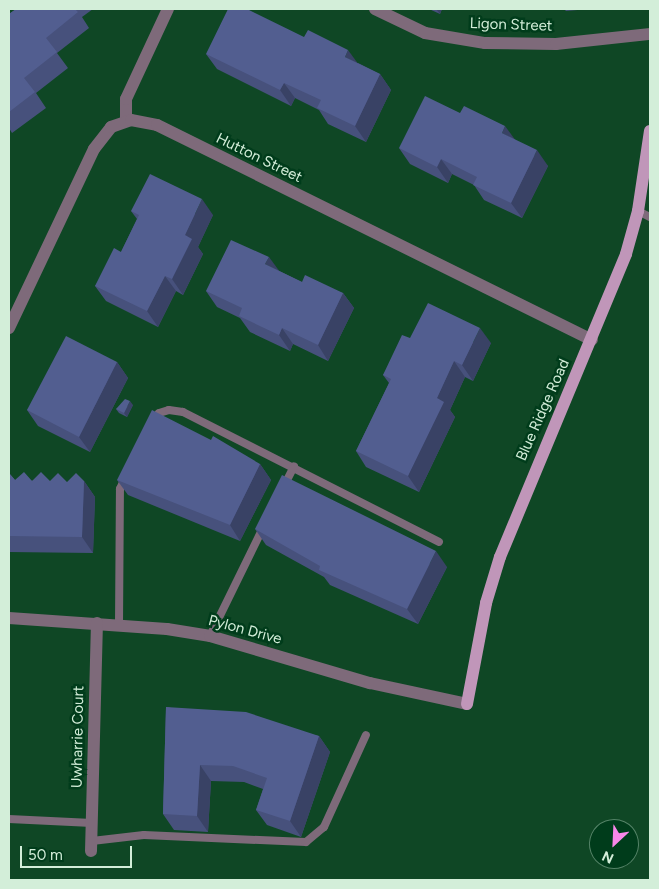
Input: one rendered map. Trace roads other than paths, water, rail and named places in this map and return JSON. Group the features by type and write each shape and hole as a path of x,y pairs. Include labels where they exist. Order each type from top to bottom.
{"main road":[{"name":"Blue Ridge Road","path":"467,704 486,603 500,557 592,340 638,211 650,131"}],"street":[{"path":"9,328 94,149 111,127 126,121 126,99 168,9"},
{"name":"Ligon Street","path":"375,9 425,33 485,44 556,44 650,34"},
{"name":"Hutton Street","path":"126,121 157,125 592,340"},
{"name":"Pylon Drive","path":"9,618 97,623 210,636 370,683 467,704"},
{"name":"Uwharrie Court","path":"92,846 97,623"}],"lane":[{"path":"638,211 650,217"},
{"path":"150,430 159,413 183,412 294,466 439,542"},
{"path":"281,492 294,466"},
{"path":"119,625 120,489 128,472"},
{"path":"210,636 268,518"},
{"path":"92,846 144,835 306,842 324,827 366,735"},
{"path":"9,819 92,823"}]}
